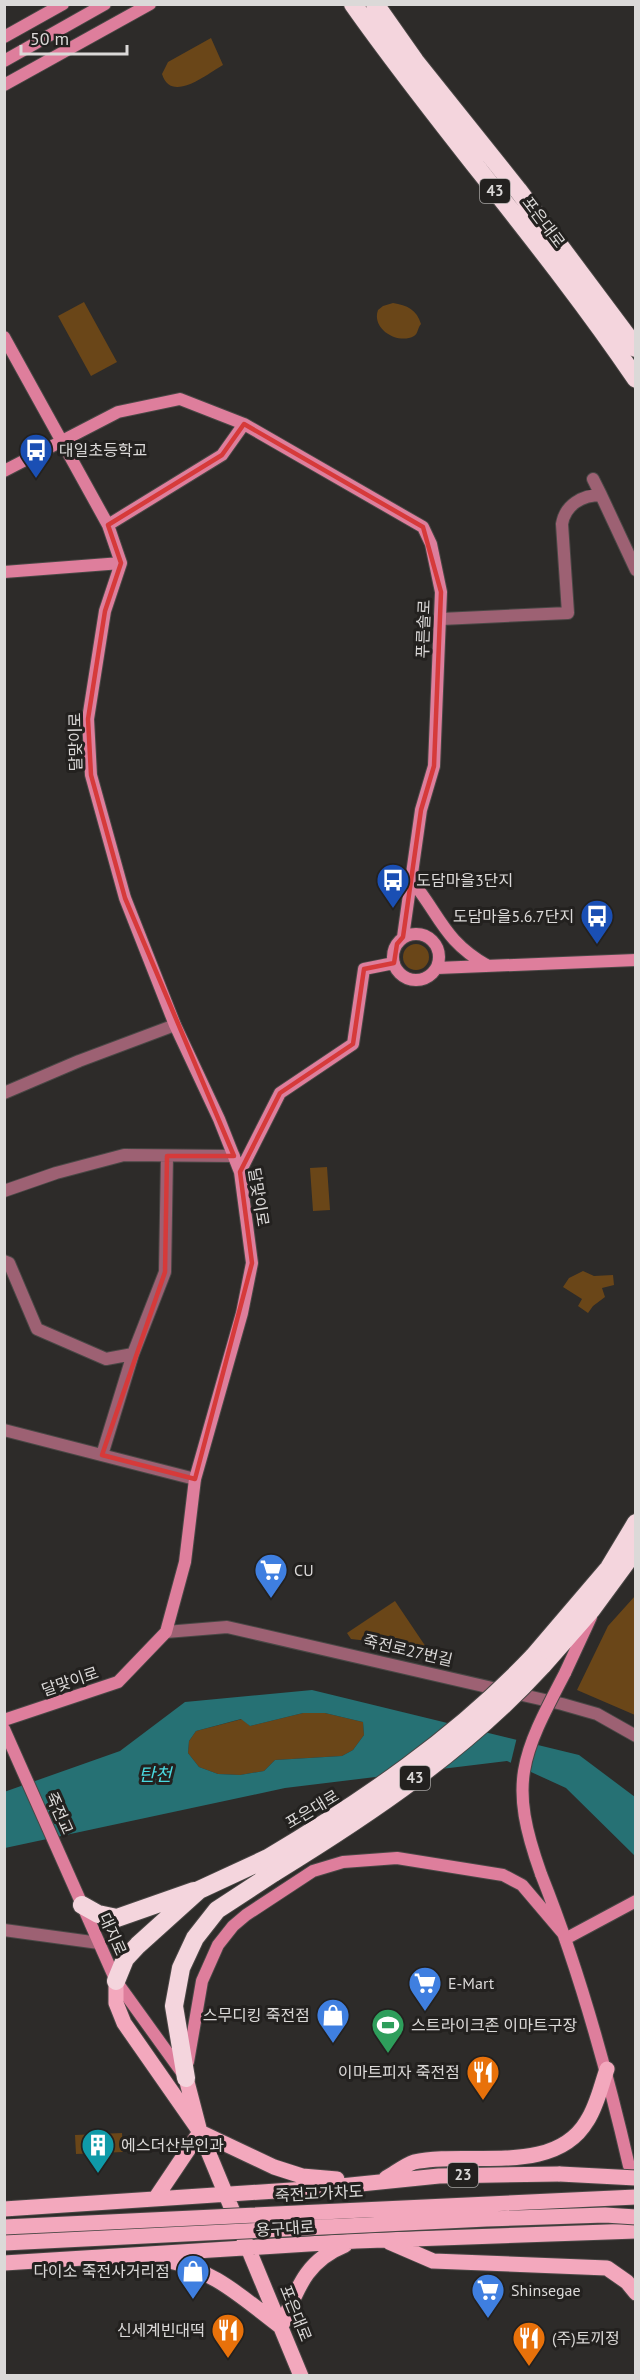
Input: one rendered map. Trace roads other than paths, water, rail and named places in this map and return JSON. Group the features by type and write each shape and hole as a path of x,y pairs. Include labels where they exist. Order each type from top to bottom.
{"highway":[{"name":"포은대로","path":"353,4 402,73 505,203 636,379"},
{"name":"포은대로","path":"375,4 415,61 518,190 636,348"},
{"name":"포은대로","path":"537,1661 609,1568 636,1523"},
{"name":"포은대로","path":"186,2078 174,2007 181,1968 195,1938 217,1910 272,1865 411,1764 537,1661 599,1600 636,1549"},
{"name":"포은대로","path":"116,1981 125,1959 199,1890 272,1865"},
{"path":"81,1902 98,1914 117,1918 199,1890"}],"main road":[{"name":"포은대로","path":"116,1981 116,2003 124,2023 200,2132"},
{"path":"155,2199 200,2132 256,2160 302,2176 374,2181 413,2163 532,2156 559,2146 587,2123 607,2069"},
{"name":"포은대로","path":"186,2078 200,2132 301,2376"},
{"name":"23","path":"226,2194 487,2174 632,2172"},
{"path":"321,2188 312,2205 313,2218 317,2229 334,2242"},
{"path":"4,2209 226,2194"},
{"name":"죽전고가차도","path":"4,2228 636,2197"},
{"path":"4,2243 486,2219 605,2215 636,2217"},
{"name":"용구대로","path":"4,2263 334,2242 636,2231"},
{"path":"384,2240 433,2260 607,2268 627,2282 636,2293"},
{"path":"143,2255 188,2264 209,2273 281,2327 299,2285 317,2260 331,2251 356,2241"}],"street":[{"path":"4,37 63,4"},
{"path":"4,61 105,4"},
{"path":"4,85 150,4"},
{"path":"4,337 108,525 121,563 4,572"},
{"name":"푸른솔로","path":"4,471 118,412 180,399 244,424 423,527 431,544 441,592 434,766 421,810 403,937"},
{"path":"108,525 222,455 244,424"},
{"path":"593,479 636,570"},
{"path":"441,619 568,613 562,524 564,512 584,498 601,495"},
{"name":"달맞이로","path":"4,1720 118,1682 166,1632 185,1562 195,1479 242,1313 252,1263 240,1172 175,1025 125,898 91,775 88,719 105,611 121,563"},
{"path":"412,881 441,927 466,954 488,966"},
{"path":"412,934 428,937 439,952 437,968 430,975 413,980 404,977 394,963 393,953 403,937 412,934"},
{"path":"437,968 636,960"},
{"path":"240,1172 280,1093 353,1044 364,969 394,963"},
{"path":"4,1093 79,1061 175,1025"},
{"path":"4,1191 56,1173 124,1155 234,1156"},
{"path":"102,1455 134,1354 165,1272 167,1156"},
{"path":"4,1261 9,1263 37,1329 106,1359 134,1354"},
{"path":"4,1430 195,1479"},
{"path":"599,1600 537,1727 521,1784 525,1826 541,1874 567,1938 607,2069 632,2172"},
{"name":"죽전로27번길","path":"166,1632 227,1627 259,1634 562,1704 597,1714 636,1736"},
{"name":"죽전교","path":"7,1734 81,1902"},
{"path":"186,2078 202,1981 218,1945 233,1926 246,1915 313,1871 343,1862 397,1858 503,1875 522,1885 567,1938"},
{"path":"567,1938 636,1901"},
{"name":"대지로","path":"81,1902 116,1981 186,2078"},
{"path":"4,1930 99,1943"}],"water":[{"name":"탄천","path":"312,1690 579,1755 635,1797 635,1856 566,1788 507,1761 285,1788 5,1848 4,1792 120,1751 185,1702","holes":["303,1713 325,1713 363,1722 364,1735 353,1750 342,1756 275,1760 264,1771 240,1775 218,1774 199,1767 188,1753 189,1741 196,1731 241,1719 250,1726"]}],"place":[{"name":"대일초등학교","path":"36,479"},
{"name":"도담마을3단지","path":"393,909"},
{"name":"도담마을5.6.7단지","path":"597,945"},
{"name":"CU","path":"271,1599"},
{"name":"E-Mart","path":"425,2012"},
{"name":"스무디킹 죽전점","path":"333,2044"},
{"name":"스트라이크존 이마트구장","path":"388,2054"},
{"name":"이마트피자 죽전점","path":"483,2101"},
{"name":"에스더산부인과","path":"98,2174"},
{"name":"다이소 죽전사거리점","path":"193,2300"},
{"name":"Shinsegae","path":"488,2319"},
{"name":"신세계빈대떡","path":"228,2359"},
{"name":"(주)토끼정","path":"529,2367"}]}
